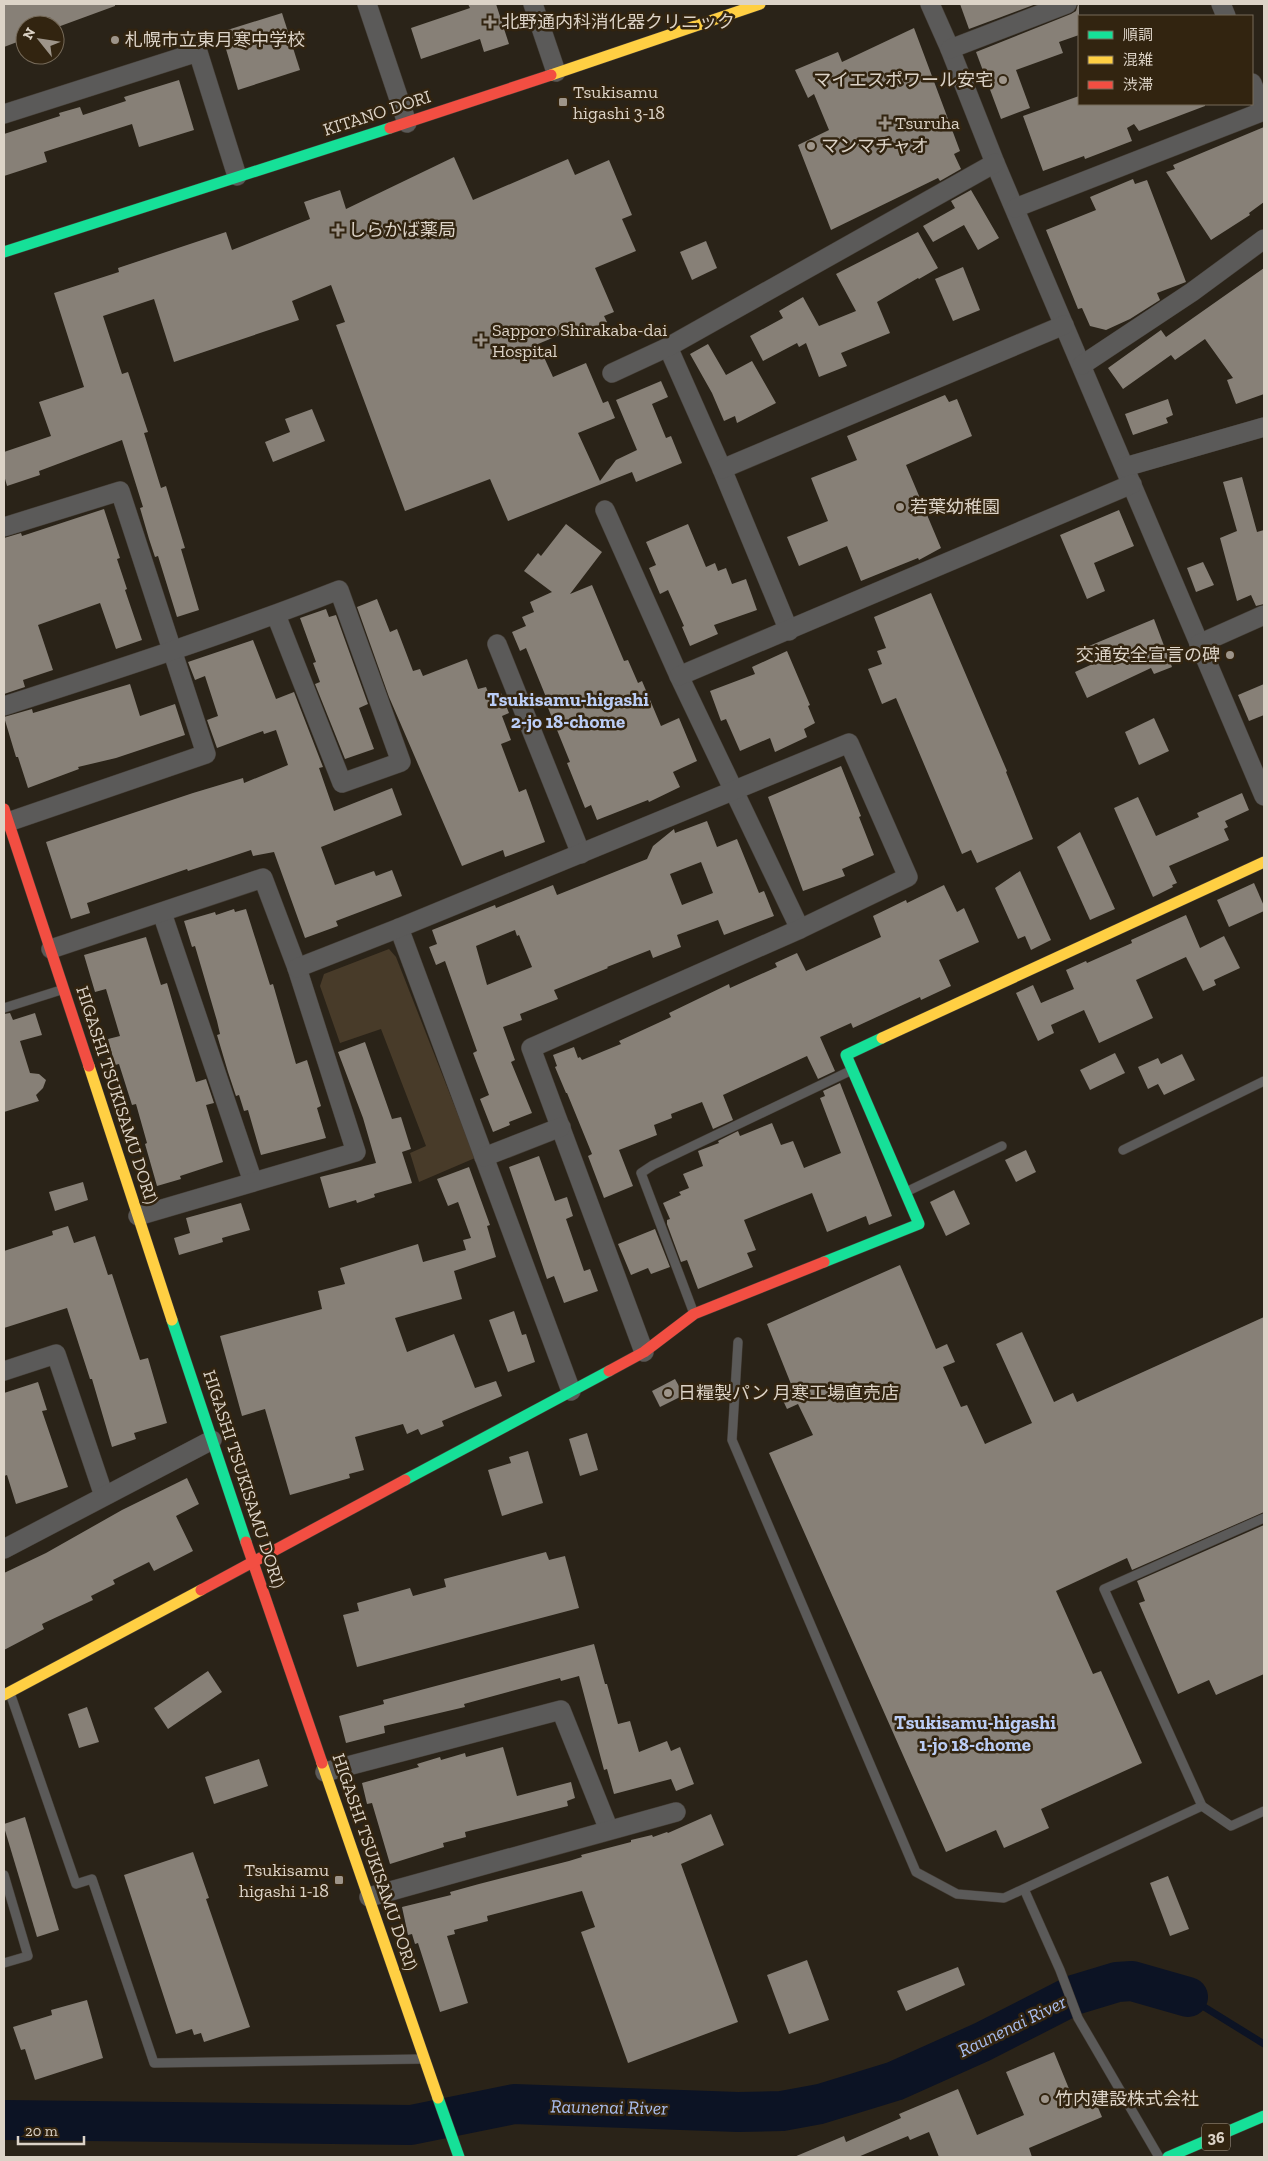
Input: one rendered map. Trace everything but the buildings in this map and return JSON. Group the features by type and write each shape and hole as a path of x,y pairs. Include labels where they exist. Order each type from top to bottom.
{"main road":[{"name":"KITANO DORI","path":"4,252 407,123 760,4"},
{"name":"HIGASHI TSUKISAMU DORI)","path":"6,816 252,1562 369,1897 423,2059 459,2157"},
{"path":"7,1693 644,1352 694,1314 919,1224 846,1055 1264,862"},
{"name":"36","path":"1168,2157 1264,2116"}],"street":[{"path":"367,4 407,123"},
{"path":"533,4 556,72"},
{"path":"930,4 1199,644 1262,785"},
{"path":"950,49 1067,4"},
{"path":"4,114 198,52 237,176"},
{"path":"1015,208 1264,111 1253,85"},
{"path":"612,373 668,347 995,162"},
{"path":"1082,366 1192,292 1264,239"},
{"path":"722,469 1064,325"},
{"path":"668,347 722,469 788,630"},
{"path":"679,676 788,630 1128,475 1264,427"},
{"path":"4,527 120,491 171,652 206,754 6,816"},
{"path":"605,510 679,676 800,929"},
{"path":"4,706 171,652 276,615 339,590 401,762 342,783 276,615"},
{"path":"1199,644 1264,615"},
{"path":"497,644 581,854"},
{"path":"296,968 581,854 849,743 908,877 800,929 532,1048 644,1352"},
{"path":"51,949 263,878 296,968 356,1152 138,1216"},
{"path":"162,913 253,1182"},
{"path":"398,928 571,1391"},
{"path":"484,1157 561,1127"},
{"path":"4,1371 56,1354 104,1496"},
{"path":"4,1547 212,1440"},
{"path":"325,1772 561,1710 609,1830"},
{"path":"369,1897 676,1812"}],"lane":[{"path":"4,1008 63,989"},
{"path":"694,1314 641,1173 653,1164 852,1070"},
{"path":"1123,1150 1264,1081"},
{"path":"906,1192 1002,1146"},
{"path":"738,1342 732,1440 916,1872 957,1894 1004,1898 1202,1806"},
{"path":"1264,1518 1104,1589 1202,1806 1231,1826 1264,1811"},
{"path":"7,1693 76,1884 92,1879 154,2063 423,2059"},
{"path":"4,1875 28,1956 4,1963"},
{"path":"1024,1889 1060,1970 1078,2018 1159,2157"}],"shaded area":[{"path":"389,949 396,957 475,1158 419,1182 410,1153 426,1146 381,1029 340,1043 320,986 324,974"}],"waterway":[{"name":"Raunenai River","path":"4,2120 411,2125 514,2104 738,2112 782,2111 820,2104 895,2081 982,2042 1074,1995 1117,1982 1132,1981 1188,1997"},
{"path":"1188,1997 1264,2044"}],"traffic: fast":[{"path":"4,252 390,128"},
{"path":"824,1262 919,1224 846,1055 882,1038"},
{"path":"172,1320 246,1542"},
{"path":"405,1480 609,1371"},
{"path":"438,2098 459,2157"},
{"path":"1168,2157 1264,2116"}],"traffic: slow":[{"path":"551,75 760,4"},
{"path":"882,1038 1264,862"},
{"path":"89,1066 172,1320"},
{"path":"4,1695 201,1590"},
{"path":"322,1763 438,2098"}],"traffic: jam":[{"path":"390,128 551,75"},
{"path":"4,809 89,1066"},
{"path":"609,1371 644,1352 694,1314 824,1262"},
{"path":"201,1590 405,1480"},
{"path":"246,1542 322,1763"}],"place":[{"name":"北野通内科消化器クリニック","path":"490,22"},
{"name":"札幌市立東月寒中学校","path":"115,40"},
{"name":"マイエスポワール安宅","path":"1003,80"},
{"name":"Tsukisamu higashi 3-18","path":"563,102"},
{"name":"Tsuruha","path":"885,123"},
{"name":"マンマチャオ","path":"811,146"},
{"name":"しらかば薬局","path":"338,230"},
{"name":"Sapporo Shirakaba-dai Hospital","path":"481,340"},
{"name":"若葉幼稚園","path":"900,507"},
{"name":"交通安全宣言の碑","path":"1230,655"},
{"name":"日糧製パン 月寒工場直売店","path":"668,1393"},
{"name":"Tsukisamu higashi 1-18","path":"339,1880"},
{"name":"竹内建設株式会社","path":"1045,2099"}],"district":[{"name":"Tsukisamu-higashi 2-jo 18-chome","path":"568,710"},
{"name":"Tsukisamu-higashi 1-jo 18-chome","path":"975,1733"}]}
